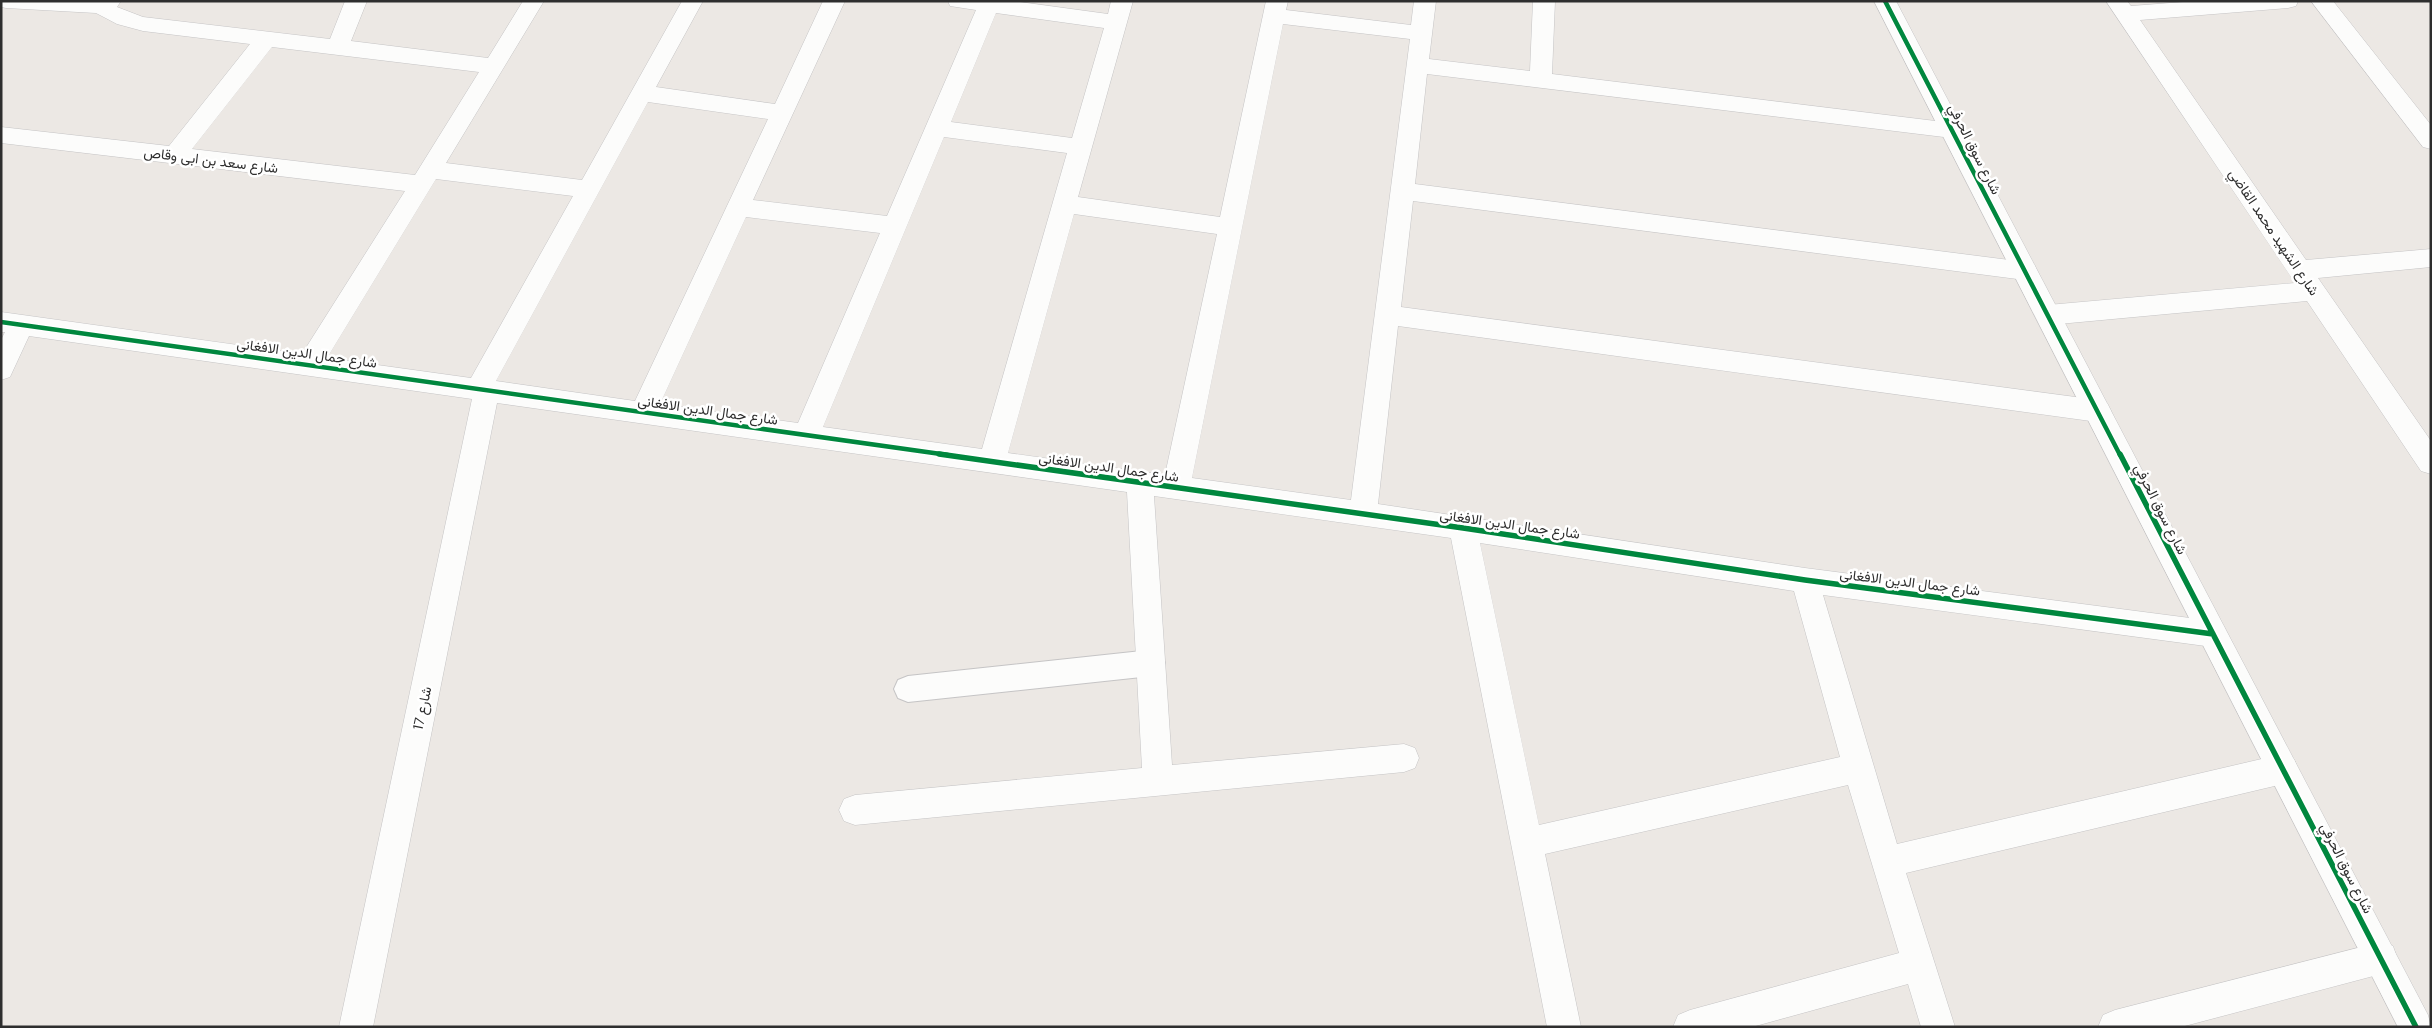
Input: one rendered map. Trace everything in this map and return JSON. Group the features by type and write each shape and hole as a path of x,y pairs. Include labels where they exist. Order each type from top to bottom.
{"street":[{"path":"6,1 106,3 113,15 130,22 494,66"},
{"path":"337,48 356,1"},
{"path":"308,365 534,1"},
{"name":"شارع 17","path":"356,1027 482,390 588,189 692,1"},
{"path":"643,412 834,1"},
{"path":"958,1 989,5 1055,7 1119,12 992,461"},
{"path":"1363,514 1425,1"},
{"path":"1541,80 1544,1"},
{"name":"شارع سوق الحرفي","path":"1886,1 2416,1027"},
{"path":"2121,7 2288,1"},
{"path":"2321,1 2431,141"},
{"path":"806,435 989,5"},
{"name":"شارع الشهيد محمد القاضي","path":"2121,7 2314,291 2421,434 2431,463"},
{"path":"1176,488 1275,9 1421,33"},
{"path":"174,156 266,39"},
{"path":"1417,64 1952,130"},
{"path":"642,93 782,113"},
{"path":"936,128 1082,147"},
{"name":"شارع سعد بن ابى وقاص","path":"1,135 174,156 588,189"},
{"path":"1402,192 2025,271"},
{"path":"1066,204 1230,227"},
{"path":"738,207 894,226"},
{"path":"2300,270 2431,258"},
{"path":"2048,315 2314,291"},
{"path":"1387,315 2098,411"},
{"path":"1,370 11,323"},
{"name":"شارع جمال الدين الافغانى","path":"11,323 1463,528 1805,580 2213,634"},
{"path":"1140,483 1158,781"},
{"path":"1463,528 1564,1027"},
{"path":"1805,580 1858,768 1938,1027"},
{"path":"855,810 1404,758"},
{"path":"1528,844 1858,768"},
{"path":"1887,862 2283,769"},
{"path":"2115,1027 2381,958"},
{"path":"1690,1027 1919,964"}],"lane":[{"path":"908,689 1151,663"}],"cycle path":[{"path":"1885,1 2416,1027"},
{"path":"1,322 1463,528 1805,580 2213,634"}]}
